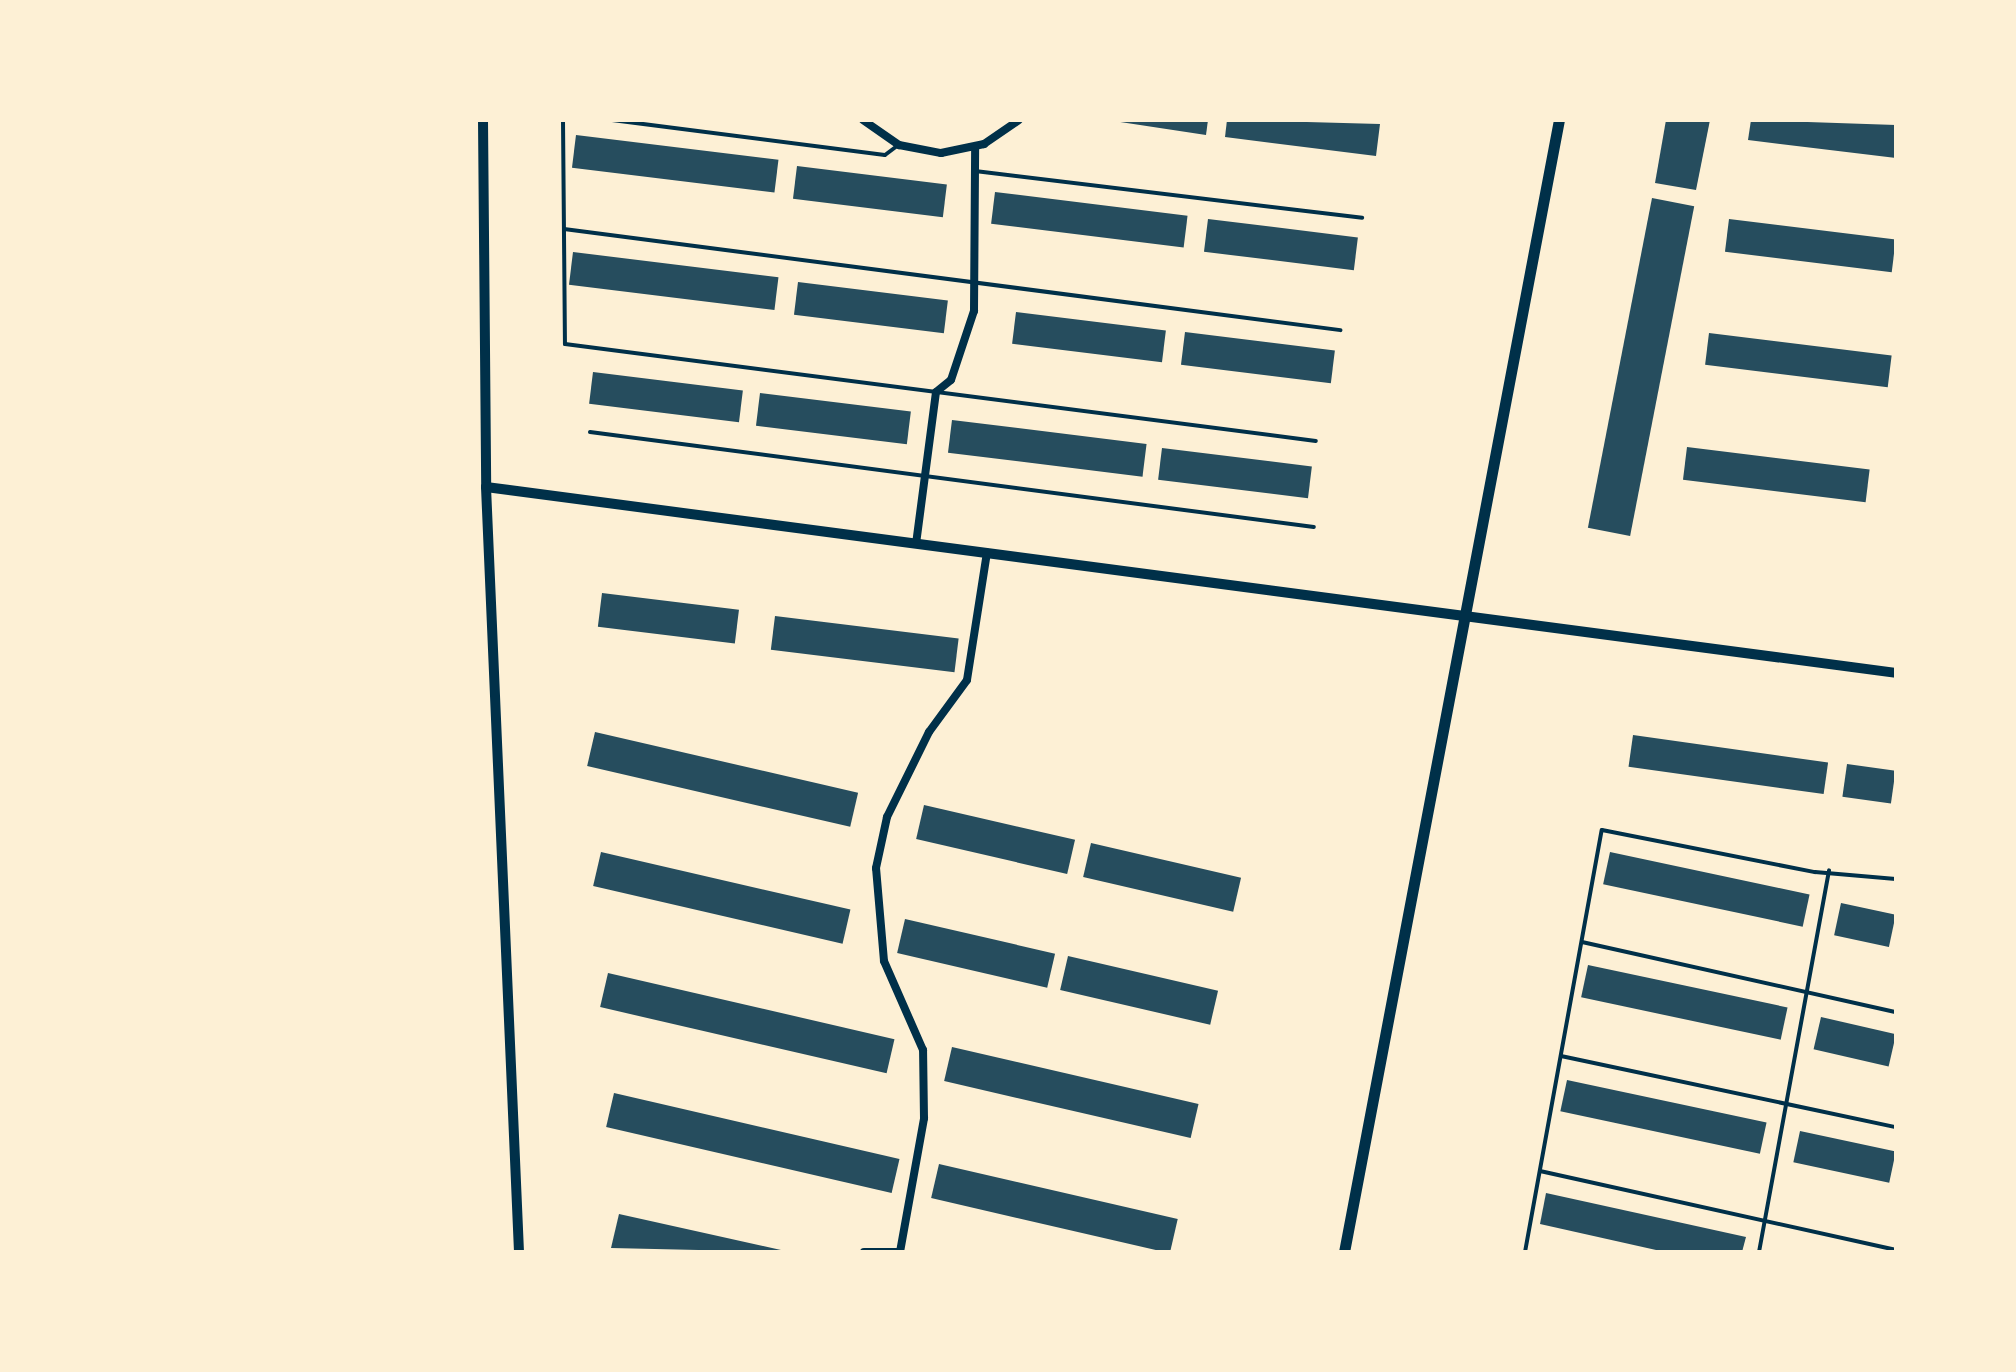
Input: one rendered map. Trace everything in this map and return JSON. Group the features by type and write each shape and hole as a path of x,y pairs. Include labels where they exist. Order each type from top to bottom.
{"main road":[{"path":"1344,1252 1559,120"}],"street":[{"path":"483,120 486,487 519,1252"},
{"path":"863,120 898,145 942,153 975,148 1019,120"},
{"path":"916,544 936,392 951,380 974,311 975,148"},
{"path":"486,487 1896,673"},
{"path":"864,1252 899,1252 922,1136 922,1050 884,961 876,868 887,817 929,732 967,680 986,553"}],"lane":[{"path":"563,120 565,344 1316,442"},
{"path":"612,120 884,155 898,145"},
{"path":"975,171 1362,218"},
{"path":"564,229 1340,330"},
{"path":"590,432 1314,528"},
{"path":"1526,1252 1602,830 1896,879"},
{"path":"1759,1252 1829,870"},
{"path":"1582,942 1896,1012"},
{"path":"1561,1056 1896,1127"},
{"path":"1540,1171 1896,1250"}],"building":[{"path":"1107,120 1208,120 1206,135"},
{"path":"1227,120 1380,124 1376,156 1225,137"},
{"path":"1666,120 1710,120 1696,190 1655,183"},
{"path":"1751,120 1896,125 1896,158 1748,140"},
{"path":"576,135 778,160 774,193 572,168"},
{"path":"797,166 947,184 943,217 793,199"},
{"path":"995,192 1188,216 1184,247 991,224"},
{"path":"1652,198 1694,206 1630,536 1588,528"},
{"path":"1208,219 1358,237 1354,270 1204,252"},
{"path":"1729,219 1896,239 1892,272 1725,252"},
{"path":"573,252 778,277 774,310 569,285"},
{"path":"798,282 948,300 944,333 794,315"},
{"path":"1016,312 1166,330 1162,362 1012,344"},
{"path":"1185,332 1335,350 1331,383 1181,365"},
{"path":"1709,333 1892,355 1888,387 1705,365"},
{"path":"593,372 743,390 739,422 589,404"},
{"path":"760,393 911,412 907,444 756,426"},
{"path":"952,420 1147,444 1143,477 948,453"},
{"path":"1687,447 1870,469 1866,502 1683,480"},
{"path":"1162,448 1312,466 1308,498 1158,480"},
{"path":"602,593 739,610 735,644 598,627"},
{"path":"775,616 959,639 954,672 771,650"},
{"path":"595,732 858,793 850,827 587,766"},
{"path":"1633,735 1828,762 1824,794 1629,767"},
{"path":"1847,764 1896,771 1891,803 1842,797"},
{"path":"924,805 1075,840 1067,874 916,839"},
{"path":"1091,843 1241,878 1233,912 1083,877"},
{"path":"601,852 850,910 843,944 593,886"},
{"path":"1610,852 1810,894 1803,927 1603,884"},
{"path":"1841,903 1896,915 1889,947 1834,935"},
{"path":"905,919 1055,954 1047,988 897,953"},
{"path":"1068,956 1218,991 1210,1025 1060,990"},
{"path":"1588,965 1788,1007 1781,1040 1581,997"},
{"path":"608,973 894,1039 887,1073 600,1007"},
{"path":"1821,1017 1896,1034 1889,1066 1814,1049"},
{"path":"952,1047 1199,1104 1191,1138 944,1081"},
{"path":"1567,1080 1767,1122 1760,1154 1560,1111"},
{"path":"614,1093 899,1159 892,1193 606,1127"},
{"path":"1800,1131 1896,1151 1889,1183 1793,1162"},
{"path":"939,1164 1178,1219 1170,1252 1165,1252 931,1198"},
{"path":"1546,1193 1746,1237 1742,1252 1665,1252 1540,1224"},
{"path":"619,1214 781,1250 611,1248"}]}
